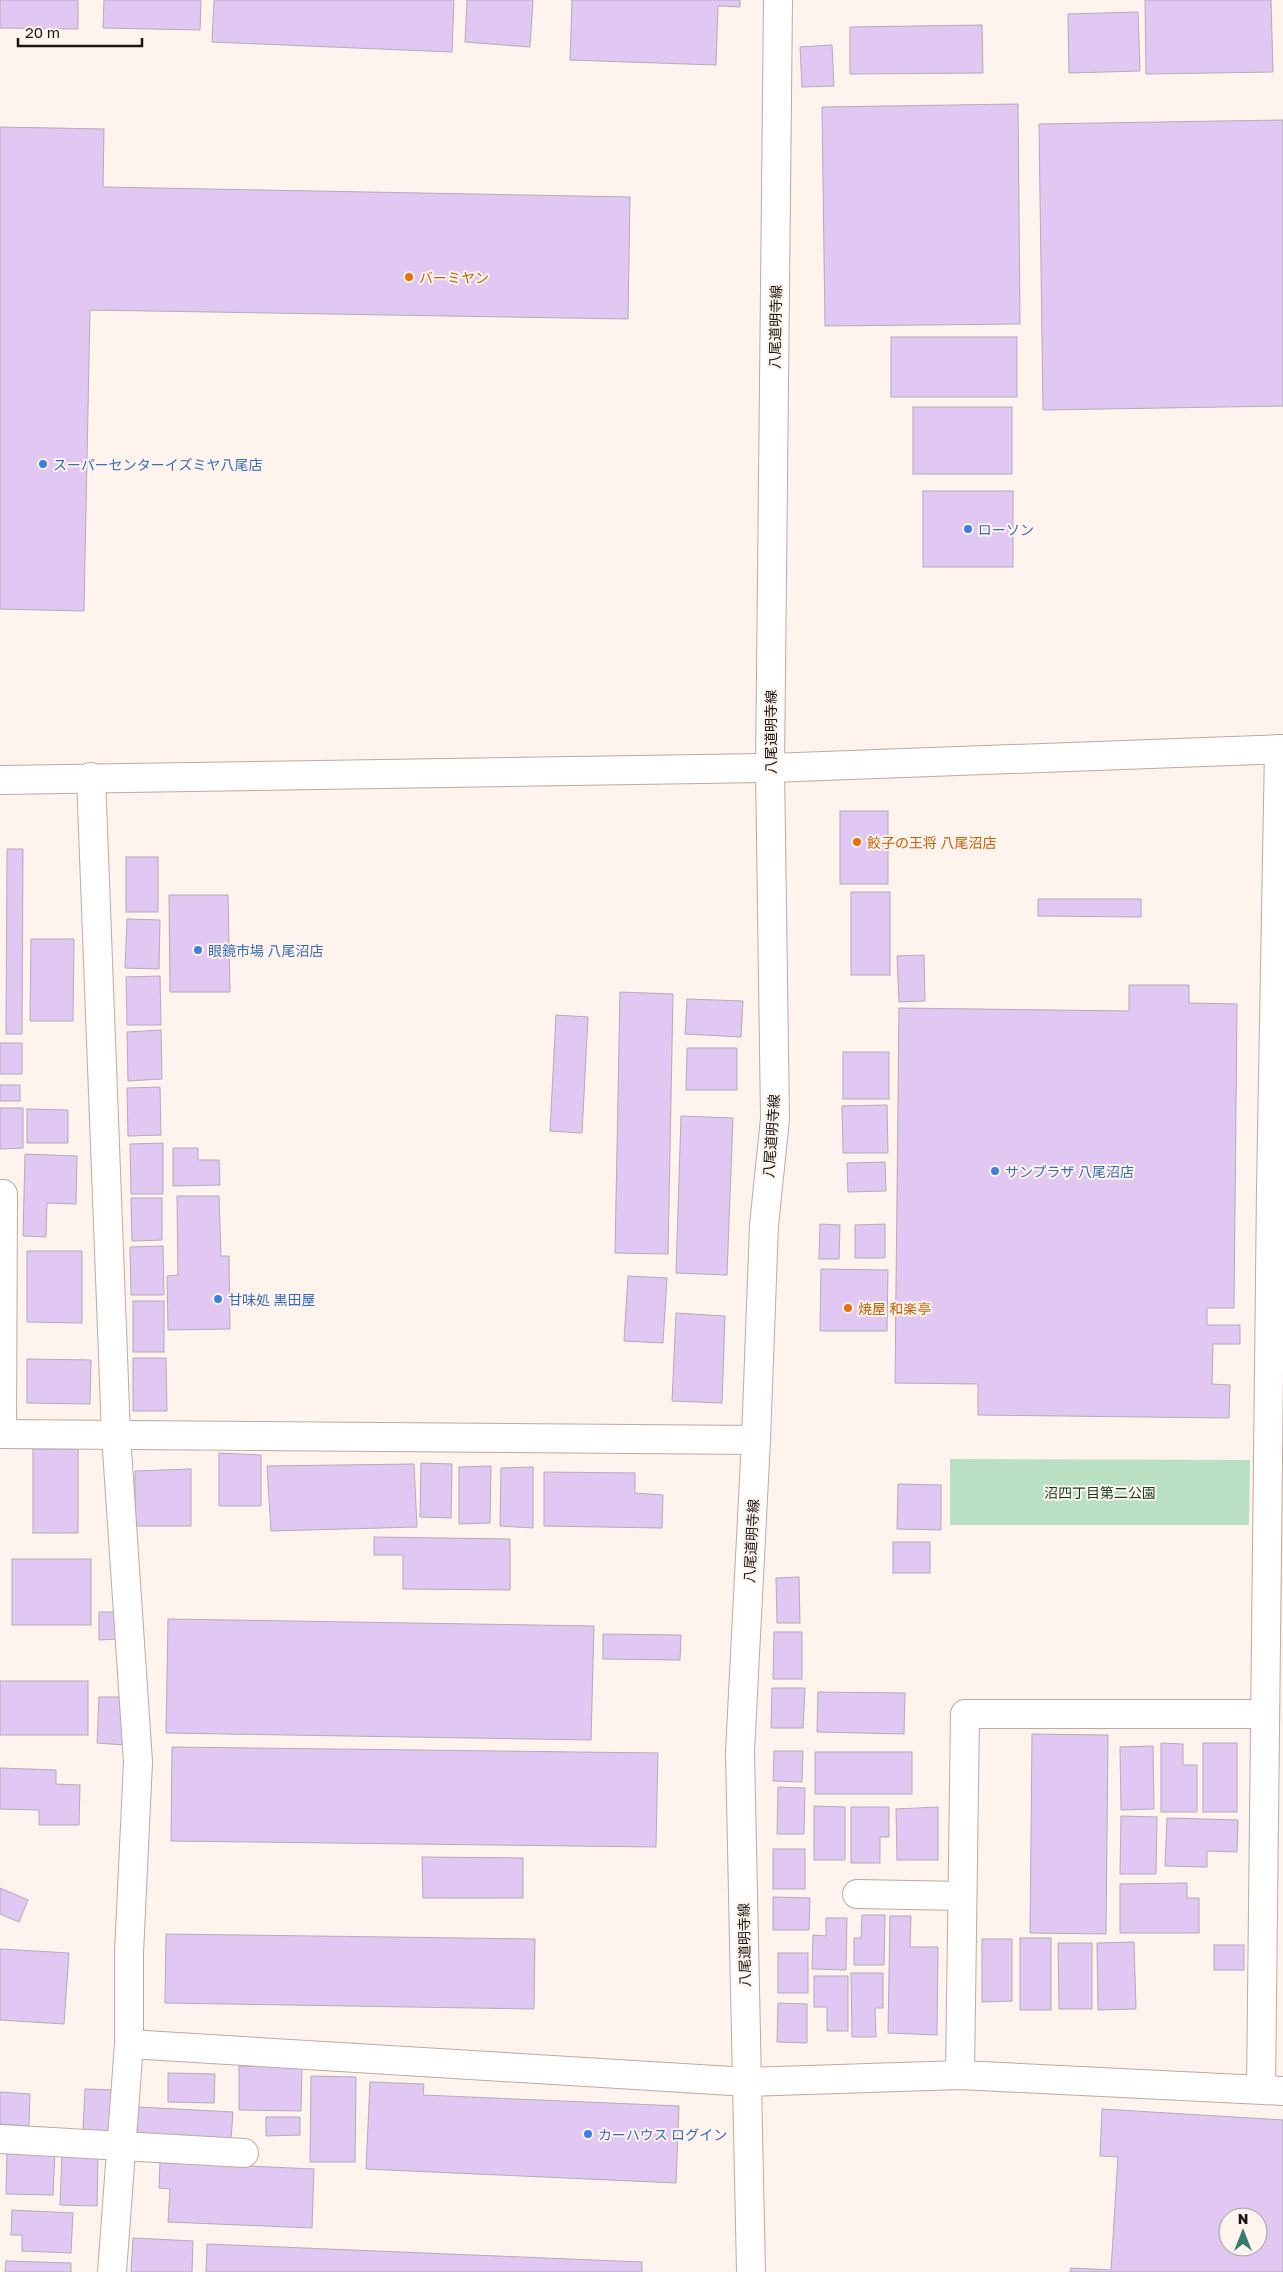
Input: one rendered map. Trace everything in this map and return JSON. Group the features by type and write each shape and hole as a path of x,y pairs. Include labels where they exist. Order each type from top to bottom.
{"street":[{"name":"八尾道明寺線","path":"751,2272 740,1752 756,1440 764,1225 776,1118 770,768 778,0"},
{"path":"0,780 91,777 770,768 1281,749 1277,1189 1265,1714 1272,2090 960,2075 748,2082 129,2044"},
{"path":"91,777 116,1435 138,1762 129,1954 129,2044 112,2272"},
{"path":"4,1194 1,1434 756,1440"},
{"path":"960,2075 965,1714 1265,1714"},
{"path":"857,1894 962,1896"},
{"path":"0,2139 123,2144 244,2153"}],"green space":[{"name":"沼四丁目第二公園","path":"950,1459 1250,1460 1249,1525 950,1525"}],"building":[{"path":"0,0 78,0 78,29 0,28"},
{"path":"104,0 201,0 200,30 103,28"},
{"path":"214,0 454,0 452,52 212,42"},
{"path":"467,0 533,0 530,47 465,42"},
{"path":"572,0 740,0 740,7 718,6 716,65 570,60"},
{"path":"1145,0 1271,0 1273,72 1146,74"},
{"path":"1138,12 1140,71 1069,73 1068,14"},
{"path":"982,25 983,73 850,74 850,27"},
{"path":"832,45 834,86 802,87 800,47"},
{"path":"1018,104 1020,324 825,326 822,107"},
{"path":"1283,120 1283,406 1043,410 1039,124"},
{"name":"スーパーセンターイズミヤ八尾店","path":"0,127 104,129 103,187 630,197 628,319 90,310 84,611 0,609"},
{"path":"891,337 1017,337 1017,397 891,397"},
{"path":"913,407 1012,407 1012,474 913,474"},
{"name":"ローソン","path":"923,491 1013,491 1013,567 923,567"},
{"path":"840,811 888,811 888,884 840,884"},
{"path":"7,849 23,849 22,1034 6,1034"},
{"path":"126,857 158,857 158,912 126,912"},
{"path":"851,892 890,892 890,975 851,975"},
{"path":"169,895 228,895 230,992 170,992"},
{"path":"1038,899 1141,899 1141,917 1038,916"},
{"path":"127,919 160,920 159,969 125,968"},
{"path":"31,939 74,939 73,1021 30,1021"},
{"path":"924,955 925,1001 899,1002 897,956"},
{"path":"160,976 161,1025 127,1025 126,977"},
{"path":"1129,985 1189,985 1189,1003 1237,1004 1234,1308 1207,1308 1207,1325 1240,1325 1240,1344 1213,1344 1212,1384 1230,1385 1229,1418 978,1415 978,1384 895,1383 899,1008 1129,1011"},
{"path":"620,992 673,994 668,1254 615,1253"},
{"path":"687,999 743,1001 741,1037 685,1034"},
{"path":"556,1015 588,1017 582,1133 550,1131"},
{"path":"161,1030 162,1079 128,1081 127,1032"},
{"path":"0,1043 22,1043 22,1074 0,1074"},
{"path":"687,1048 737,1048 737,1090 686,1090"},
{"path":"843,1052 889,1052 889,1099 843,1099"},
{"path":"0,1085 20,1085 20,1101 0,1101"},
{"path":"160,1087 161,1135 128,1136 127,1088"},
{"path":"887,1105 888,1153 843,1153 842,1106"},
{"path":"0,1108 23,1108 23,1148 0,1149"},
{"path":"27,1109 68,1110 68,1143 27,1143"},
{"path":"681,1116 733,1118 727,1275 676,1273"},
{"path":"163,1143 163,1194 131,1194 130,1144"},
{"path":"173,1148 198,1148 198,1160 219,1160 220,1185 173,1186"},
{"path":"25,1154 77,1156 76,1204 47,1203 46,1237 23,1236"},
{"path":"885,1162 886,1191 848,1192 847,1163"},
{"path":"177,1196 219,1196 221,1256 229,1256 230,1329 168,1330 167,1276 178,1275"},
{"path":"131,1198 162,1198 162,1240 132,1241"},
{"path":"820,1224 840,1225 839,1259 819,1259"},
{"path":"885,1224 885,1258 855,1258 855,1225"},
{"path":"163,1246 164,1295 131,1295 130,1247"},
{"path":"27,1251 82,1251 82,1323 27,1322"},
{"path":"821,1269 888,1270 887,1331 820,1331"},
{"path":"628,1276 667,1278 663,1343 624,1341"},
{"path":"133,1301 164,1301 164,1352 133,1352"},
{"path":"676,1313 725,1316 722,1403 672,1401"},
{"path":"133,1358 166,1358 167,1411 133,1411"},
{"path":"27,1359 91,1360 90,1404 27,1403"},
{"path":"33,1449 78,1449 78,1533 33,1533"},
{"path":"219,1453 261,1455 261,1506 219,1506"},
{"path":"421,1463 452,1464 451,1518 420,1517"},
{"path":"414,1464 417,1527 271,1531 267,1466"},
{"path":"491,1466 490,1523 459,1524 459,1467"},
{"path":"533,1467 533,1528 500,1526 501,1468"},
{"path":"191,1469 191,1526 135,1526 135,1471"},
{"path":"544,1472 635,1473 635,1493 663,1495 662,1528 544,1526"},
{"path":"898,1484 941,1485 941,1530 897,1529"},
{"path":"374,1537 510,1539 510,1590 403,1589 403,1555 374,1555"},
{"path":"893,1542 930,1542 930,1573 893,1573"},
{"path":"12,1559 91,1559 91,1625 12,1625"},
{"path":"799,1577 800,1623 777,1623 776,1578"},
{"path":"99,1612 118,1612 119,1639 99,1640"},
{"path":"168,1619 594,1626 591,1740 166,1733"},
{"path":"774,1632 802,1632 802,1679 773,1679"},
{"path":"603,1634 681,1635 680,1660 603,1659"},
{"path":"0,1681 88,1681 88,1735 0,1735"},
{"path":"772,1688 805,1688 803,1728 771,1728"},
{"path":"818,1692 905,1693 904,1734 817,1732"},
{"path":"99,1697 127,1697 125,1745 97,1743"},
{"path":"1032,1734 1108,1735 1106,1934 1030,1933"},
{"path":"1161,1743 1183,1744 1183,1765 1197,1765 1197,1812 1161,1812"},
{"path":"1203,1743 1237,1743 1237,1812 1203,1812"},
{"path":"1153,1746 1154,1809 1121,1810 1120,1747"},
{"path":"172,1747 658,1753 656,1847 171,1841"},
{"path":"774,1751 803,1751 802,1782 773,1781"},
{"path":"815,1752 912,1752 912,1794 815,1794"},
{"path":"0,1768 56,1770 56,1784 80,1785 79,1825 39,1825 39,1810 0,1809"},
{"path":"778,1787 805,1788 804,1834 777,1834"},
{"path":"814,1806 845,1807 845,1860 814,1860"},
{"path":"851,1807 889,1807 889,1837 880,1837 880,1863 851,1863"},
{"path":"938,1807 938,1860 897,1860 896,1809"},
{"path":"1121,1816 1157,1817 1156,1874 1120,1874"},
{"path":"1167,1818 1238,1820 1237,1852 1207,1851 1207,1867 1165,1866"},
{"path":"773,1849 805,1849 805,1889 773,1889"},
{"path":"422,1857 523,1858 523,1898 423,1898"},
{"path":"1187,1883 1187,1898 1199,1898 1199,1933 1120,1933 1120,1884"},
{"path":"0,1888 28,1900 19,1922 0,1914"},
{"path":"773,1897 810,1898 809,1930 773,1930"},
{"path":"862,1915 885,1915 884,1965 854,1965 854,1938 861,1938"},
{"path":"890,1916 911,1916 910,1947 938,1947 937,2035 888,2033"},
{"path":"826,1918 847,1918 846,1970 812,1969 813,1935 826,1936"},
{"path":"166,1934 535,1939 534,2009 165,2003"},
{"path":"1020,1938 1051,1938 1051,2010 1020,2010"},
{"path":"982,1939 1012,1939 1012,2001 982,2002"},
{"path":"1134,1942 1136,2009 1098,2010 1097,1943"},
{"path":"1058,1943 1092,1943 1092,2009 1059,2009"},
{"path":"1214,1945 1244,1945 1244,1970 1214,1970"},
{"path":"0,1949 69,1953 64,2024 0,2020"},
{"path":"778,1953 808,1953 808,1993 778,1993"},
{"path":"851,1973 883,1973 883,2008 875,2008 876,2037 852,2037"},
{"path":"814,1976 848,1976 848,2031 827,2031 827,2007 814,2007"},
{"path":"778,2003 807,2004 807,2043 777,2042"},
{"path":"239,2066 302,2066 301,2111 239,2110"},
{"path":"168,2073 215,2074 214,2103 168,2102"},
{"path":"311,2076 356,2077 355,2162 310,2162"},
{"path":"370,2082 424,2084 423,2095 679,2106 676,2183 366,2169"},
{"path":"85,2089 116,2090 114,2133 83,2131"},
{"path":"0,2092 30,2094 29,2126 0,2124"},
{"path":"138,2107 233,2112 231,2139 137,2134"},
{"path":"1102,2109 1283,2120 1283,2272 1070,2272 1071,2268 1111,2270 1118,2157 1100,2156"},
{"path":"266,2117 300,2117 300,2135 266,2136"},
{"path":"7,2150 55,2151 53,2195 6,2194"},
{"path":"62,2153 98,2155 97,2206 60,2205"},
{"path":"160,2162 314,2169 312,2228 168,2222 170,2189 159,2188"},
{"path":"12,2210 73,2213 71,2253 22,2251 22,2235 11,2235"},
{"path":"133,2238 193,2241 192,2272 131,2272"},
{"path":"207,2244 642,2262 642,2272 206,2272"},
{"path":"6,2261 71,2263 71,2272 5,2272"}],"place":[{"name":"バーミヤン","path":"409,277"},
{"name":"スーパーセンターイズミヤ八尾店","path":"43,464"},
{"name":"ローソン","path":"968,529"},
{"name":"餃子の王将 八尾沼店","path":"857,842"},
{"name":"眼鏡市場 八尾沼店","path":"198,950"},
{"name":"サンプラザ 八尾沼店","path":"995,1171"},
{"name":"甘味処 黒田屋","path":"218,1299"},
{"name":"焼屋 和楽亭","path":"848,1308"},
{"name":"カーハウス ログイン","path":"588,2134"}]}
